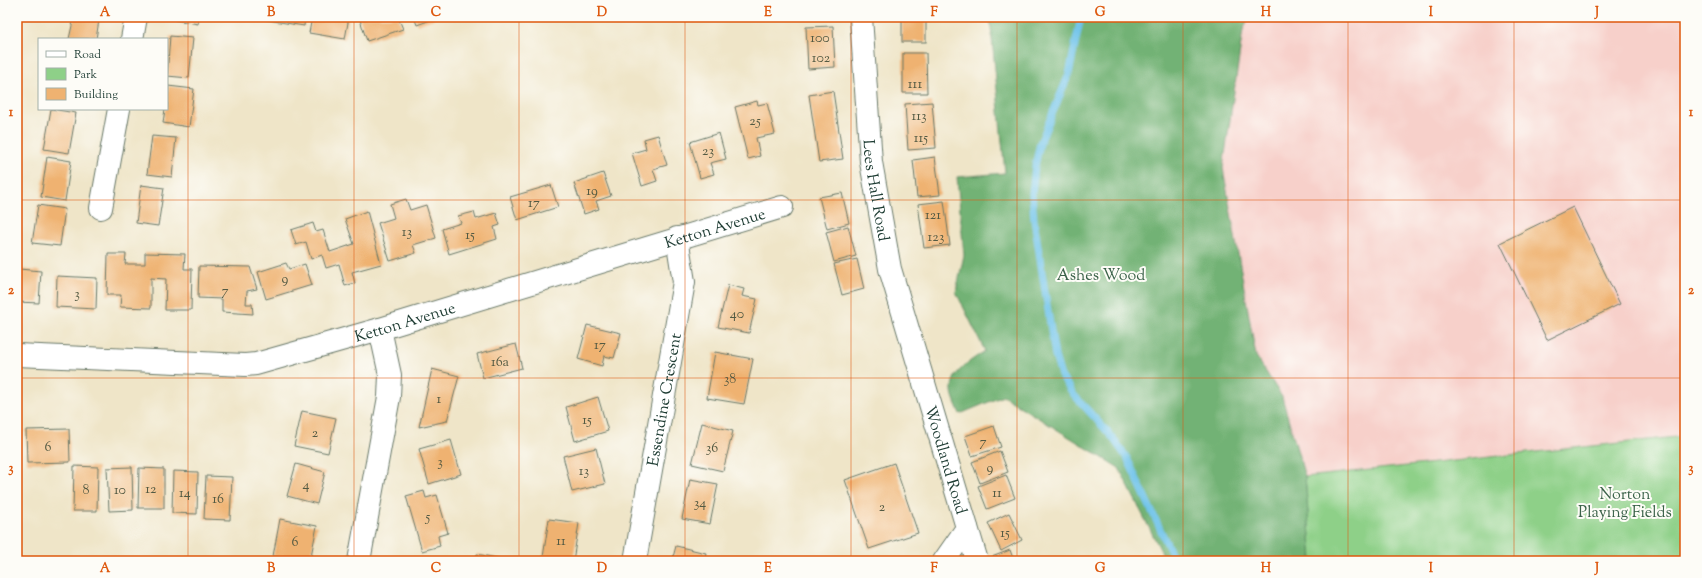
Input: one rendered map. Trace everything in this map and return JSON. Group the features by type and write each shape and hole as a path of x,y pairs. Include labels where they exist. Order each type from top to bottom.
{"street":[{"path":"132,38 136,17"},
{"name":"Lees Hall Road","path":"861,17 871,162 890,268 917,359"},
{"path":"101,208 119,110"},
{"name":"Ketton Avenue","path":"17,355 245,366 380,329 782,207"},
{"name":"Essendine Crescent","path":"635,561 684,282 677,238"},
{"path":"359,561 389,397 390,375 380,329"},
{"name":"Woodland Road","path":"917,359 977,561"},
{"path":"944,561 967,528"}],"shaded area":[{"path":"1249,17 1685,17 1685,436 1305,477 1282,397 1256,356 1223,168 1243,30"}],"green space":[{"name":"Ashes Wood","path":"1249,17 1243,30 1223,168 1256,356 1282,397 1305,477 1312,561 1166,561 1119,468 1003,396 960,414 952,393 955,377 963,367 985,351 956,292 964,255 957,177 1005,173 990,18"},
{"name":"Norton Playing Fields","path":"1685,436 1685,561 1312,561 1305,477"}],"building":[{"path":"74,17 99,20 96,38 69,38"},
{"path":"175,17 199,17 198,24 175,20"},
{"path":"263,17 305,17 304,26 262,19"},
{"path":"312,17 349,17 345,39 309,33"},
{"path":"359,17 398,17 403,29 367,41"},
{"path":"414,17 439,17 417,25"},
{"path":"902,17 926,17 926,42 902,42"},
{"path":"833,26 835,67 808,69 806,27"},
{"path":"170,36 193,38 189,78 168,76"},
{"path":"903,53 926,53 927,93 903,93"},
{"path":"168,86 194,89 189,127 163,123 165,110 168,110"},
{"path":"833,91 843,159 819,162 809,95"},
{"path":"757,101 758,105 767,103 775,134 756,138 760,156 748,159 735,107"},
{"path":"932,102 936,148 908,150 905,104"},
{"path":"51,110 76,113 69,153 44,149"},
{"path":"719,133 726,159 710,163 714,174 700,178 690,142"},
{"path":"658,135 667,165 653,169 657,181 642,186 632,153 646,149 644,139"},
{"path":"152,136 176,138 172,177 147,174"},
{"path":"47,157 71,161 65,201 41,197"},
{"path":"935,157 940,195 917,197 913,160"},
{"path":"603,173 611,196 596,201 599,209 584,214 574,183"},
{"path":"141,185 164,188 158,226 136,223"},
{"path":"551,185 558,207 517,220 510,197"},
{"path":"842,193 849,223 827,229 819,197"},
{"path":"406,199 410,210 426,205 436,238 413,245 416,253 390,261 378,223 394,218 390,204"},
{"path":"944,201 950,245 924,248 918,204"},
{"path":"38,205 65,209 60,246 32,243"},
{"path":"1573,207 1620,304 1547,340 1500,243"},
{"path":"367,211 381,264 352,272 355,283 345,286 339,264 326,268 322,255 311,259 306,242 296,245 291,230 313,223 316,232 323,230 330,252 354,244 345,219"},
{"path":"474,212 476,219 496,213 500,225 494,227 497,239 449,254 442,229 461,223 458,216"},
{"path":"848,226 856,256 834,262 826,232"},
{"path":"145,253 185,254 184,269 192,269 191,310 165,310 166,279 151,278 151,308 120,307 121,295 107,295 108,254 126,254 125,264 145,264"},
{"path":"857,259 864,289 842,295 834,264"},
{"path":"286,263 289,269 305,264 312,285 266,299 258,272"},
{"path":"199,266 250,267 257,289 247,291 246,304 252,304 253,314 222,312 222,299 198,298"},
{"path":"19,269 41,271 39,303 17,302"},
{"path":"57,276 97,278 96,309 56,307"},
{"path":"728,285 744,289 742,296 757,299 749,333 718,327"},
{"path":"587,325 621,333 614,358 604,356 602,366 578,359"},
{"path":"516,344 522,368 483,378 477,354"},
{"path":"715,352 753,359 744,404 707,398"},
{"path":"432,369 459,376 447,421 419,427"},
{"path":"598,397 608,431 575,441 566,407"},
{"path":"302,411 336,418 328,453 294,446"},
{"path":"702,423 733,431 723,471 692,464"},
{"path":"994,426 1001,447 972,456 965,436"},
{"path":"69,429 70,462 27,463 26,430"},
{"path":"451,440 461,474 429,484 419,449"},
{"path":"596,448 605,484 572,492 563,456"},
{"path":"1000,451 1008,472 980,483 972,462"},
{"path":"894,463 918,533 869,549 845,480"},
{"path":"296,464 325,472 317,504 287,496"},
{"path":"74,466 98,467 97,511 73,511"},
{"path":"132,467 133,510 109,511 107,468"},
{"path":"139,468 164,469 164,508 138,508"},
{"path":"173,471 198,472 197,514 172,513"},
{"path":"1006,475 1015,498 987,509 978,486"},
{"path":"206,476 232,477 230,520 204,519"},
{"path":"690,479 718,484 710,524 682,519"},
{"path":"424,491 426,498 437,495 448,533 438,536 440,546 422,551 406,496"},
{"path":"1009,513 1022,540 1001,551 988,523"},
{"path":"280,519 317,526 310,561 298,561 273,556"},
{"path":"549,519 579,523 573,561 543,557"},
{"path":"676,546 706,553 704,561 672,561"},
{"path":"1010,550 1014,561 990,561 989,558"},
{"path":"477,554 506,560 506,561 475,561"}],"waterway":[{"path":"1081,17 1069,74 1040,143 1035,166 1032,194 1034,220 1055,356 1061,376 1074,395 1113,438 1127,458 1175,561"}]}
